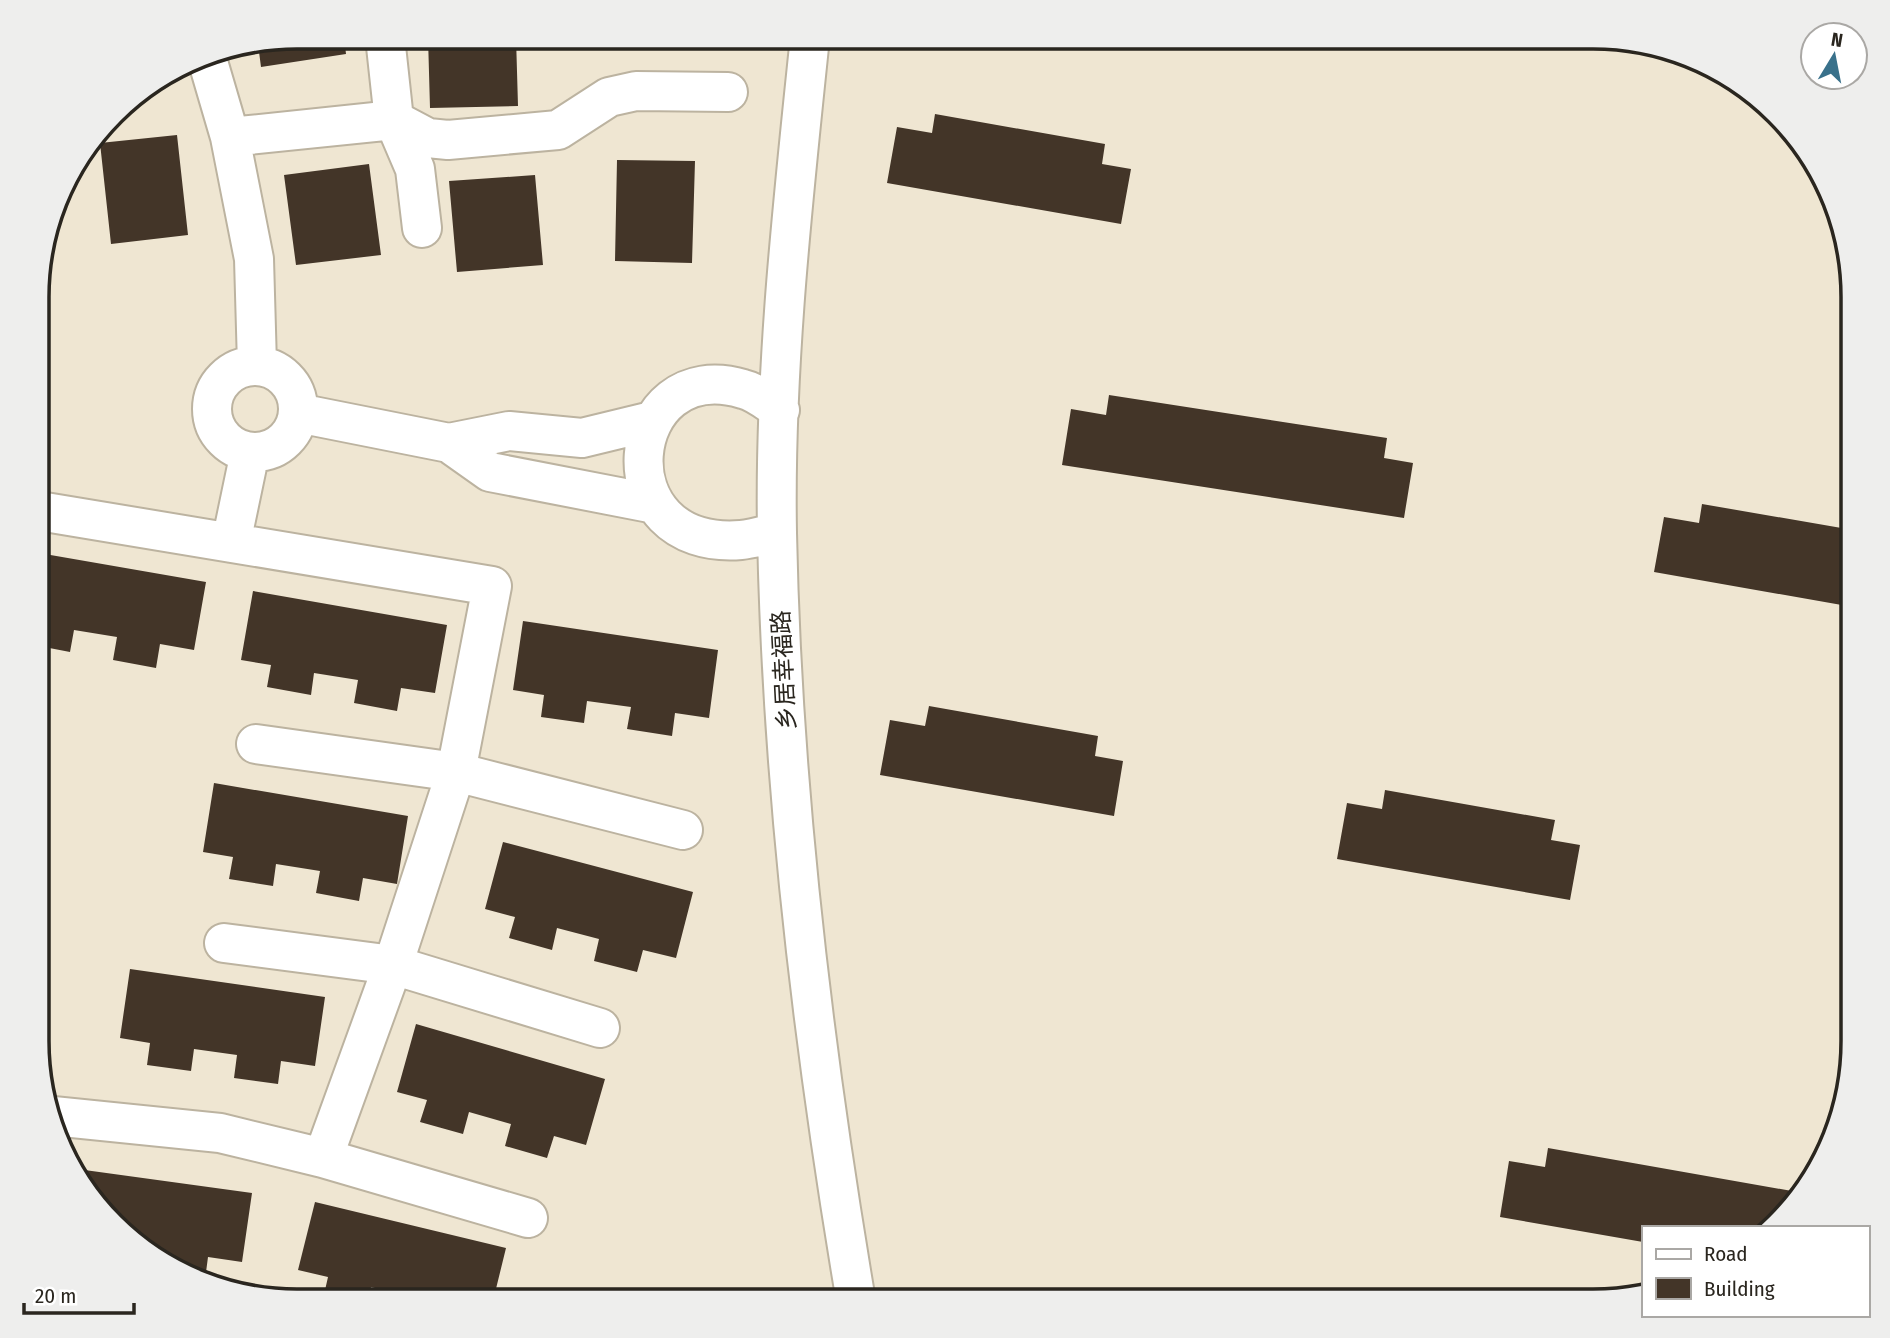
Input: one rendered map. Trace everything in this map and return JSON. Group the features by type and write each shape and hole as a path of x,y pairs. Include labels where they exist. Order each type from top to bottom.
{"street":[{"path":"386,49 394,120 415,169 422,228"},
{"name":"乡居幸福路","path":"809,49 792,214 780,410 777,532 788,764 806,953 854,1288"},
{"path":"208,66 212,86 230,137 254,259 257,365"},
{"path":"230,137 394,120 428,138 449,141 558,130 576,121 609,97 636,91 728,92"},
{"path":"257,365 282,375 297,399 298,413 294,426 277,446 250,452 236,448 224,440 215,428 212,398 229,374 257,365"},
{"path":"777,532 740,540 706,537 685,530 666,518 656,504 644,484 641,461 652,421 674,397 692,389 713,386 744,388 780,410"},
{"path":"298,413 449,443 509,431 582,438 652,421"},
{"path":"449,443 490,472 656,504"},
{"path":"231,543 250,452"},
{"path":"49,513 492,586 456,772 393,965 323,1158"},
{"path":"256,744 456,772 683,830"},
{"path":"224,943 393,965 600,1028"},
{"path":"61,1117 220,1133 323,1158 528,1218"}],"building":[{"path":"345,49 346,54 261,67 259,52"},
{"path":"428,49 516,49 518,106 430,108"},
{"path":"935,114 1105,144 1102,164 1131,169 1121,224 887,183 897,127 932,133"},
{"path":"177,135 188,235 111,244 100,146 103,143"},
{"path":"617,160 695,161 692,263 615,261"},
{"path":"369,164 381,255 296,265 284,175"},
{"path":"535,175 543,265 457,272 449,181"},
{"path":"1109,395 1387,438 1384,458 1413,463 1404,518 1062,465 1071,409 1106,415"},
{"path":"1702,504 1840,528 1840,605 1654,572 1664,517 1699,523"},
{"path":"49,555 206,582 194,650 160,644 156,668 113,660 117,637 74,630 70,652 49,648"},
{"path":"253,591 447,625 435,693 401,688 397,711 354,703 358,680 314,673 311,695 267,687 271,665 241,660"},
{"path":"523,621 718,650 709,718 675,713 672,736 627,729 631,707 587,701 584,723 541,717 544,695 513,690"},
{"path":"929,706 1098,736 1095,756 1123,761 1114,816 880,775 890,720 925,726"},
{"path":"214,783 408,816 397,884 363,878 359,901 316,893 320,871 276,864 273,886 229,879 233,857 203,852"},
{"path":"1385,790 1555,820 1551,840 1580,845 1570,900 1337,859 1347,803 1382,809"},
{"path":"503,842 693,892 676,958 643,950 637,972 594,961 599,939 557,928 552,950 509,938 515,917 485,909"},
{"path":"130,969 325,997 315,1066 281,1061 278,1084 234,1078 237,1055 194,1049 191,1071 147,1065 150,1043 120,1038"},
{"path":"416,1024 605,1079 586,1145 554,1136 547,1158 505,1146 511,1124 469,1112 463,1134 420,1122 427,1100 397,1092"},
{"path":"1548,1148 1791,1191 1758,1226 1642,1226 1642,1242 1500,1217 1509,1161 1545,1167"},
{"path":"85,1170 252,1193 242,1262 208,1257 206,1272 173,1256 146,1238 111,1205"},
{"path":"315,1202 506,1248 496,1288 325,1288 328,1277 298,1270"}]}
